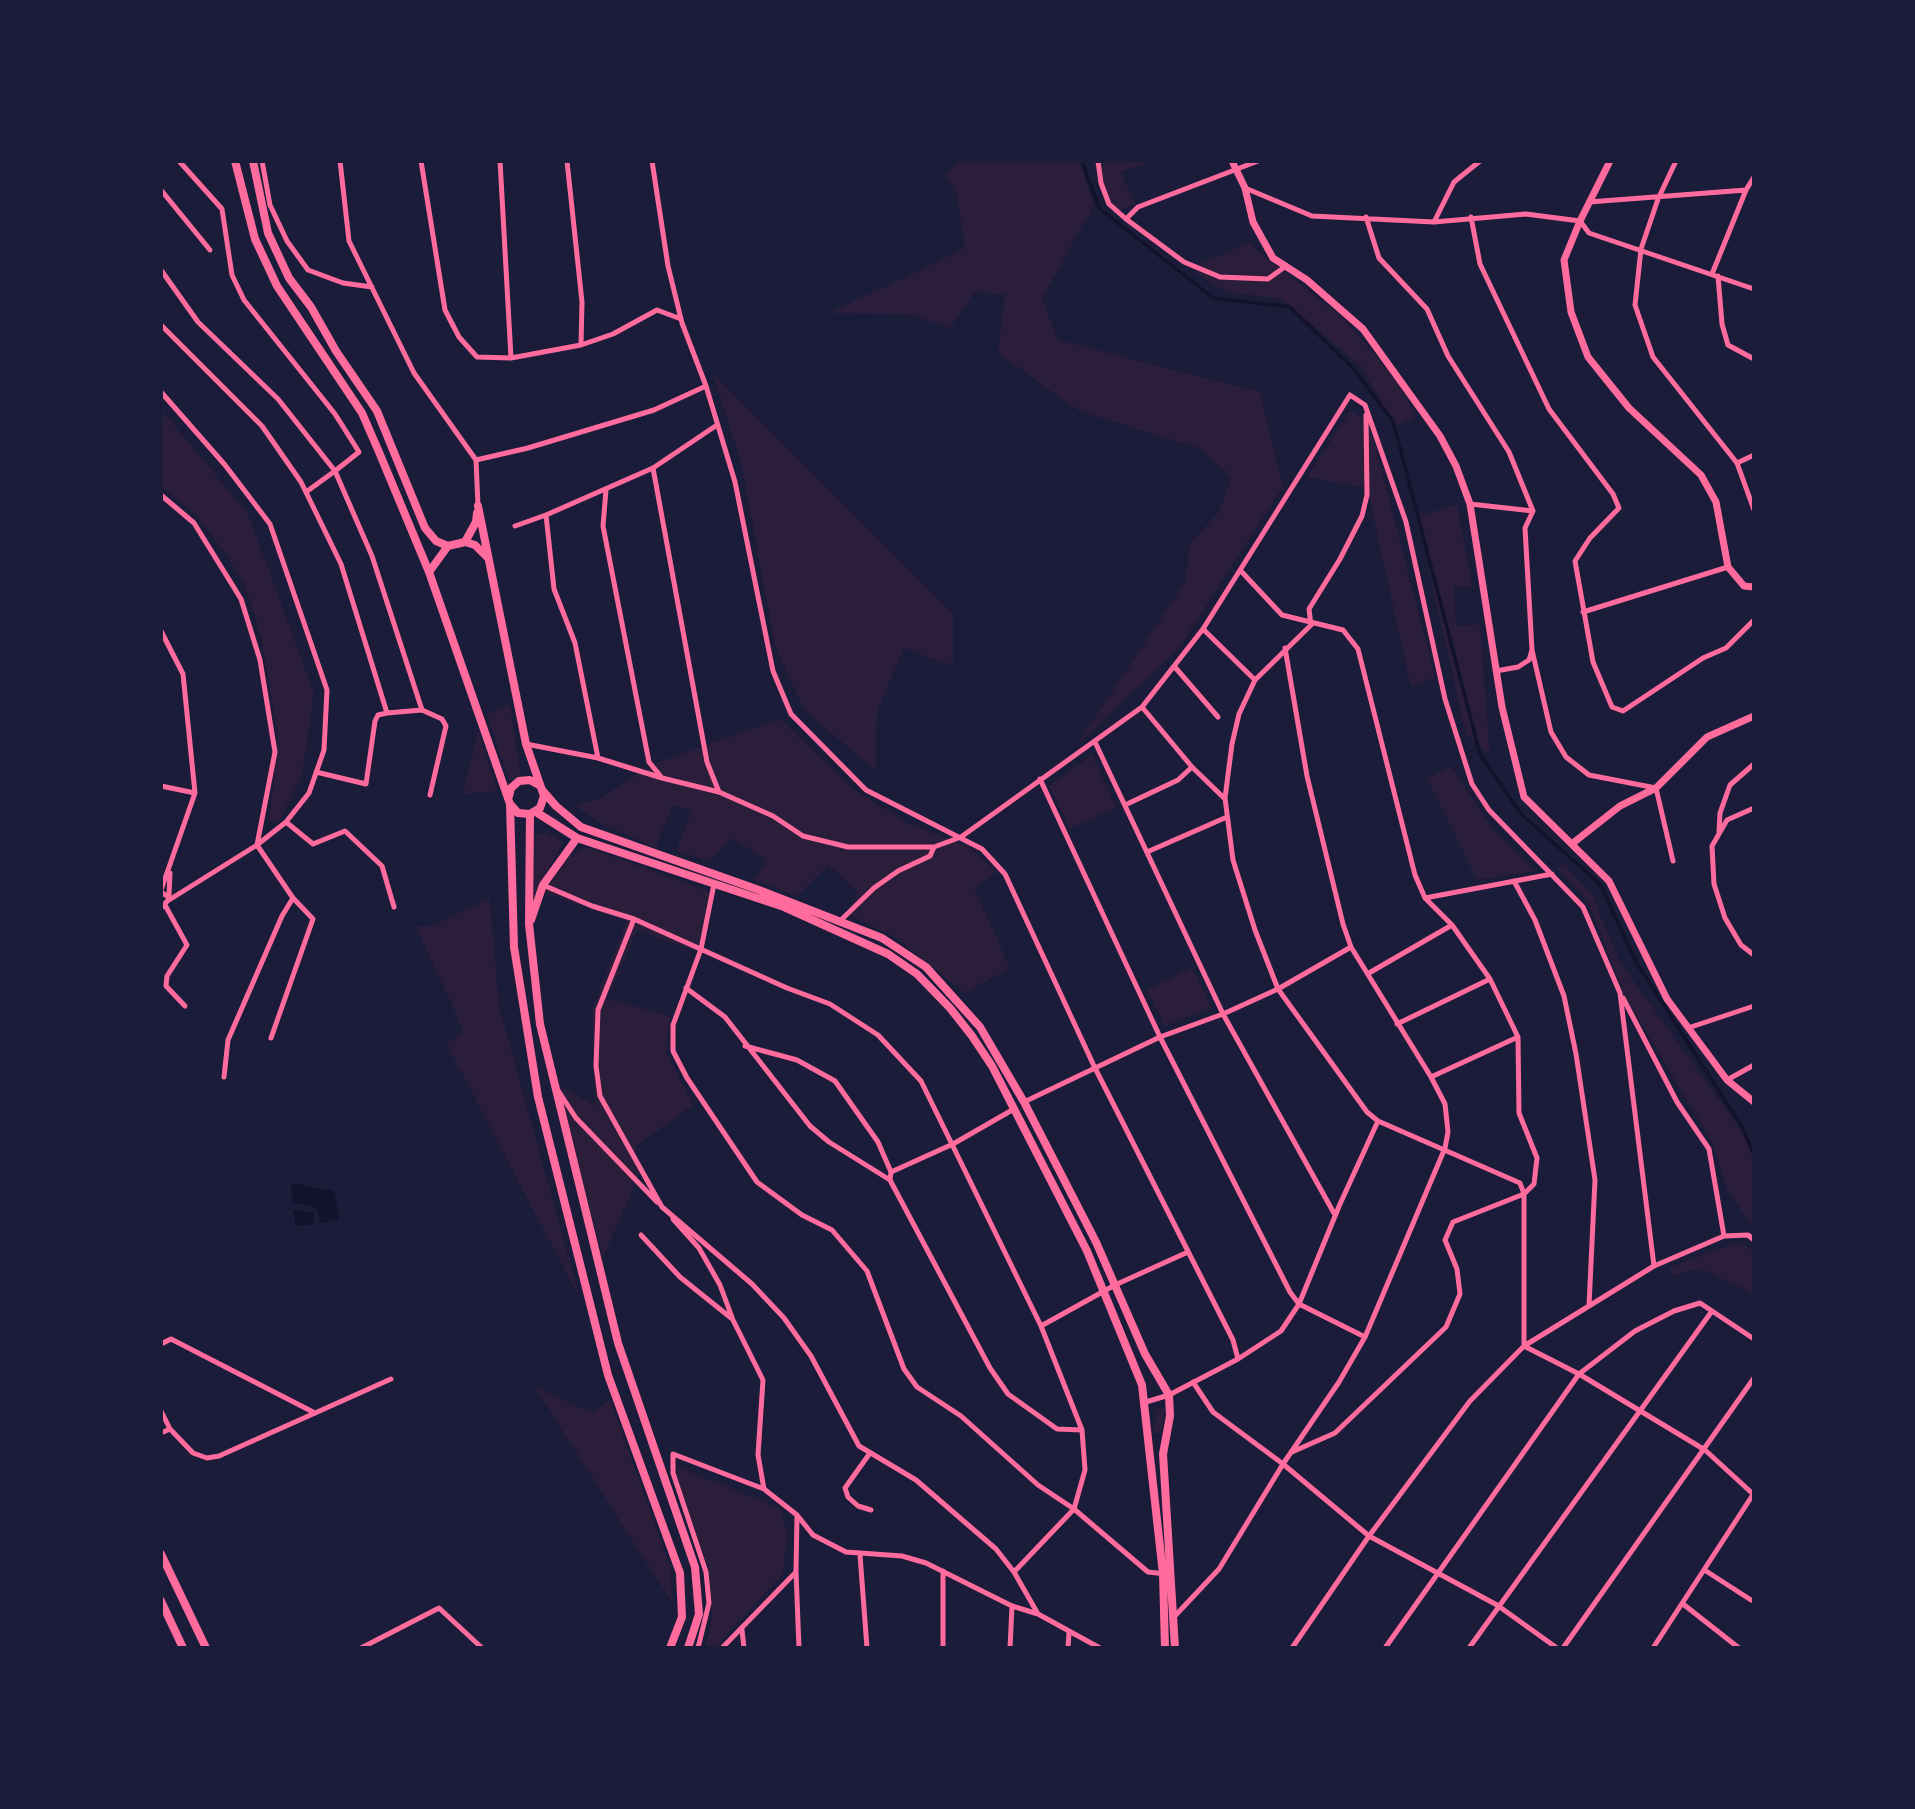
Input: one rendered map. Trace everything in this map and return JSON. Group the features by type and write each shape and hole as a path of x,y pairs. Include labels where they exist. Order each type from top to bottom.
{"main road":[{"path":"235,161 255,239 277,286 362,413 429,572 509,802 518,813 533,813 577,838 784,907 904,964 950,1008 972,1036 1014,1109 1106,1292 1142,1385 1168,1574"},
{"path":"253,161 268,233 289,278 377,411 425,528 436,541 448,546 465,542 475,545 489,559"},
{"path":"465,542 476,522 478,506"},
{"path":"478,506 526,744 543,802 533,813 529,924 544,1045 618,1343 649,1426 695,1567 699,1614 688,1648"},
{"path":"429,572 448,546"},
{"path":"670,1648 682,1617 680,1573 608,1375 538,1097 514,947 509,802 511,788 519,781 530,780 541,788 556,806 581,827 840,921 903,950 937,977 980,1027 1024,1102 1096,1242 1145,1354 1169,1395 1170,1416 1163,1454 1168,1574 1175,1648"},
{"path":"529,924 543,885 577,838"},
{"path":"161,1553 206,1648"},
{"path":"161,1601 183,1648"},
{"path":"1165,1648 1171,1618"}],"street":[{"path":"179,161 222,209 232,275 244,300 335,414 359,452 306,492"},
{"path":"262,161 270,205 287,241 308,270 343,283 372,287"},
{"path":"340,161 349,241 414,373 476,460 478,506"},
{"path":"421,161 445,310 459,337 477,357 511,358 581,345 613,334 657,310 681,319"},
{"path":"500,161 511,358"},
{"path":"567,161 582,302 581,345"},
{"path":"652,161 668,266 681,319 706,386 736,482 773,671 791,714 866,790 982,849 1005,874 1094,1066 1233,1340 1238,1359"},
{"path":"1098,161 1101,183 1110,204 1184,262 1220,277 1268,279 1286,266"},
{"path":"1232,161 1245,188 1253,222 1273,258 1307,279 1363,329 1440,436 1470,504 1496,671 1513,759 1524,797 1609,881 1667,999 1727,1080 1754,1102"},
{"path":"1126,219 1138,207 1258,161"},
{"path":"1434,222 1454,182 1480,161"},
{"path":"1610,161 1564,260 1571,312 1588,357 1629,408 1701,475 1716,502 1728,567 1744,586 1754,587"},
{"path":"1676,161 1660,194 1642,249 1635,305 1653,357 1737,463 1754,510"},
{"path":"1754,177 1746,190 1715,275 1728,345 1754,359"},
{"path":"1245,188 1312,216 1434,222 1526,214 1580,221 1589,233 1754,289"},
{"path":"161,190 209,250"},
{"path":"1589,202 1660,194 1746,190"},
{"path":"1471,217 1480,264 1549,409 1613,494 1619,508 1590,538 1575,561 1593,662 1612,707 1622,711 1703,658 1726,648 1754,620"},
{"path":"1366,218 1379,258 1427,309 1448,356 1510,452 1533,511 1525,528 1532,650 1551,732 1566,757 1589,775 1656,788"},
{"path":"161,270 198,322 278,399 335,471 372,556 422,710"},
{"path":"161,325 262,426 306,492 341,564 387,713"},
{"path":"476,460 528,448 654,410 706,386"},
{"path":"161,393 225,465 270,524 327,690 324,750 309,793 286,822 257,845 165,903"},
{"path":"526,744 598,758 719,792 772,816 803,836 848,847 934,847 961,837 1142,707 1203,629 1350,395 1365,405 1406,522 1445,699 1472,784 1489,810 1583,907 1620,993 1678,1102 1709,1149 1724,1236"},
{"path":"1311,625 1309,609 1340,559 1362,516 1367,495 1368,441 1365,405"},
{"path":"515,526 653,468 717,425"},
{"path":"1737,463 1754,456"},
{"path":"653,468 707,762 719,792"},
{"path":"606,490 603,526 649,762 662,778"},
{"path":"161,495 194,523 242,599 260,660 275,752 257,845 293,898 313,919 271,1038"},
{"path":"1470,504 1533,511"},
{"path":"546,515 554,589 575,643 598,758"},
{"path":"1583,612 1728,567"},
{"path":"1240,570 1282,615 1311,625 1343,630 1358,649 1413,869 1425,898 1452,925 1490,979 1518,1037 1519,1113 1537,1158 1534,1184 1524,1194 1453,1222 1446,1240 1457,1269 1460,1294 1446,1327 1335,1433 1292,1452"},
{"path":"1311,625 1255,680 1239,714 1231,744 1225,798 1233,860 1255,930 1278,989 1367,1112 1378,1121 1520,1183 1524,1194 1524,1346"},
{"path":"1203,629 1255,680"},
{"path":"161,631 183,674 195,793 161,891 187,945 167,976 166,986 186,1006"},
{"path":"1171,1618 1219,1569 1365,1337 1445,1148 1448,1132 1444,1104 1431,1077 1351,947 1307,776 1285,648"},
{"path":"1496,671 1518,667 1529,660 1532,650"},
{"path":"1174,666 1218,717"},
{"path":"1142,707 1192,767 1225,798"},
{"path":"316,772 366,783 378,715 422,710 442,719 446,726 430,795"},
{"path":"1573,843 1620,806 1656,788 1707,737 1754,716"},
{"path":"1095,742 1223,1014 1335,1215"},
{"path":"1719,834 1720,813 1730,785 1754,764"},
{"path":"1125,805 1178,780 1192,767"},
{"path":"1040,779 1160,1037 1290,1292 1299,1304 1365,1337"},
{"path":"161,786 195,793"},
{"path":"1656,788 1673,861"},
{"path":"1754,808 1727,820 1712,846 1714,884 1725,918 1741,945 1754,955"},
{"path":"1147,852 1227,817"},
{"path":"286,822 313,844 345,831 382,866 394,907"},
{"path":"840,921 874,888 898,871 930,856 934,847"},
{"path":"165,903 170,870"},
{"path":"1425,898 1552,874"},
{"path":"1514,881 1535,920 1564,996 1576,1054 1595,1180 1589,1305"},
{"path":"714,884 701,949 673,1026 673,1051 687,1078 757,1181 802,1215 832,1230 867,1271 904,1368 917,1387 961,1416 1038,1485 1074,1509 1148,1572 1168,1574"},
{"path":"543,885 592,906 634,919 830,1004 878,1035 921,1081 1041,1326 1082,1430 1085,1470 1074,1509 1014,1572"},
{"path":"224,1077 228,1040 282,916 293,898"},
{"path":"634,919 598,1010 596,1066 600,1096 662,1207 752,1284 785,1318 811,1356 859,1446 916,1480 996,1549 1014,1572 1038,1614"},
{"path":"1369,973 1452,925"},
{"path":"1024,1102 1094,1066 1278,989 1351,947"},
{"path":"1397,1024 1490,979"},
{"path":"686,988 725,1017 810,1126 829,1142 891,1176"},
{"path":"1620,993 1654,1266"},
{"path":"1688,1027 1754,1006"},
{"path":"1431,1077 1518,1037"},
{"path":"745,1045 797,1060 835,1081 860,1112 990,1368 1008,1394 1057,1429 1082,1430"},
{"path":"1727,1080 1754,1065"},
{"path":"553,1082 576,1118 699,1248 720,1285 733,1320 763,1380 758,1455 764,1489"},
{"path":"891,1176 1014,1109"},
{"path":"1146,1402 1169,1395 1238,1359 1281,1331 1299,1304 1335,1215 1378,1121"},
{"path":"641,1235 680,1277 733,1320"},
{"path":"1292,1648 1369,1536 1470,1401 1524,1346 1654,1266 1724,1236 1748,1235 1754,1240"},
{"path":"1041,1326 1115,1285 1188,1252"},
{"path":"1385,1648 1579,1374 1635,1331 1674,1311 1700,1303 1754,1339"},
{"path":"1469,1648 1497,1605 1712,1311"},
{"path":"161,1344 171,1339 315,1413"},
{"path":"1524,1346 1579,1374 1705,1450 1754,1494 1706,1572 1653,1648"},
{"path":"1563,1648 1754,1378"},
{"path":"161,1411 170,1429 193,1453 207,1458 219,1456 391,1379"},
{"path":"1193,1382 1213,1412 1283,1464 1369,1536 1497,1605 1557,1648"},
{"path":"161,1433 170,1429"},
{"path":"870,1453 845,1488 848,1497 858,1506 871,1510"},
{"path":"698,1648 709,1603 706,1572 673,1473 673,1454 764,1489 797,1515 813,1535 860,1555 902,1556 943,1572 1012,1606 1038,1614 1100,1648"},
{"path":"797,1515 799,1648"},
{"path":"860,1555 867,1648"},
{"path":"722,1648 796,1572"},
{"path":"943,1572 943,1648"},
{"path":"1706,1572 1751,1600"},
{"path":"1683,1604 1739,1648"},
{"path":"1010,1648 1012,1606"},
{"path":"361,1648 439,1608 482,1648"},
{"path":"742,1630 744,1648"},
{"path":"1068,1648 1069,1632"}],"shaded area":[{"path":"960,161 1079,161 1094,205 1042,298 1058,340 1260,392 1283,486 1179,648 1076,746 1185,583 1190,543 1218,513 1232,477 1199,448 1079,411 998,353 1005,294 975,292 950,328 910,314 830,313 965,248 956,190 946,174"},
{"path":"1092,161 1157,161 1121,172 1135,204 1117,212"},
{"path":"1248,243 1342,317 1396,379 1416,416 1395,427 1362,367 1281,299 1227,292 1194,272 1202,263"},
{"path":"713,374 953,613 953,666 904,648 877,711 876,771 804,710 775,646 742,466"},
{"path":"161,409 248,514 314,693 302,775 278,823 269,821 278,741 261,635 245,585 223,549 194,513 161,486"},
{"path":"1350,411 1369,422 1435,677 1411,687 1367,488 1307,477"},
{"path":"1457,504 1472,586 1454,586 1456,626 1480,624 1490,756 1466,733 1432,585 1420,516"},
{"path":"510,705 521,778 509,781 487,713"},
{"path":"780,719 853,789 911,825 968,846 997,872 974,888 1010,968 965,993 896,938 847,914 858,894 829,864 797,896 754,880 768,860 730,838 711,861 676,851 692,811 672,805 656,848 598,822 576,806 600,798 659,762"},
{"path":"478,731 497,791 463,794"},
{"path":"1092,755 1116,807 1070,828 1049,786"},
{"path":"1451,766 1494,831 1535,871 1477,880 1427,779"},
{"path":"545,832 563,842 528,908 529,847 534,836"},
{"path":"587,847 714,893 696,951 637,930 607,999 670,1016 666,1052 693,1105 635,1147 640,1171 603,1258 557,1084 595,1106 592,1009 627,921 544,893 570,855"},
{"path":"1563,863 1592,895 1620,962 1745,1136 1754,1159 1754,1229 1726,1187 1713,1144 1626,998 1587,900 1557,869"},
{"path":"490,899 499,1006 580,1299 446,1043 464,1032 416,926 428,927"},
{"path":"1192,968 1211,1007 1165,1026 1147,990"},
{"path":"291,1183 334,1191 339,1219 320,1223 317,1208 292,1202"},
{"path":"293,1210 314,1213 314,1224 296,1226"},
{"path":"1738,1242 1754,1251 1754,1294 1699,1268 1674,1275 1668,1268"},
{"path":"535,1387 593,1413 610,1399 671,1569 672,1603"},
{"path":"1165,1408 1161,1434 1153,1433 1157,1409"},
{"path":"678,1467 781,1509 787,1537 783,1574 715,1648 705,1648 712,1621 709,1570 676,1480"}],"waterway":[{"path":"1082,161 1099,208 1213,298 1290,307 1352,367 1393,421 1480,754 1521,814 1600,884 1636,962 1742,1127 1754,1155"}]}
